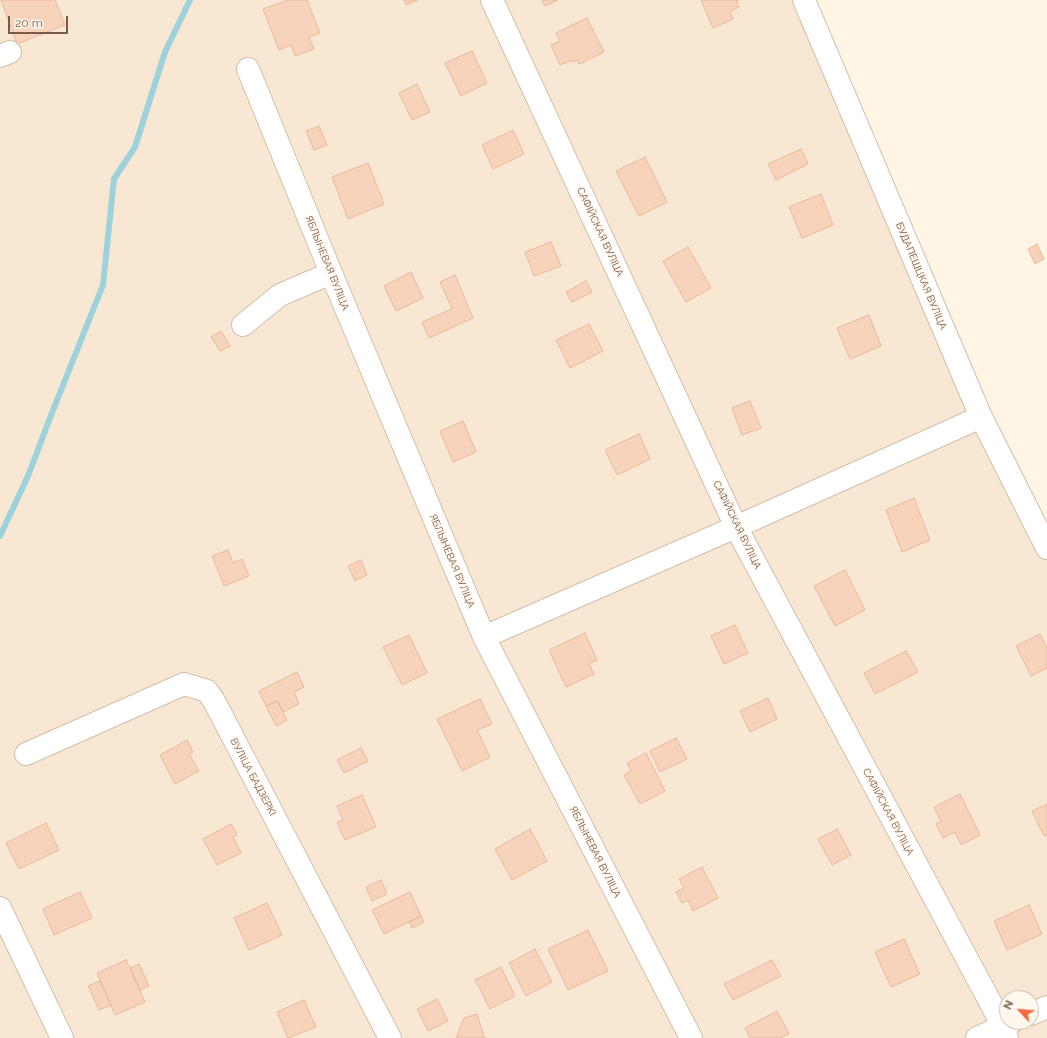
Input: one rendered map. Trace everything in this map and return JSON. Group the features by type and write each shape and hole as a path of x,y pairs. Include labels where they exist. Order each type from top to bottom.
{"street":[{"name":"САФІЙСКАЯ ВУЛІЦА","path":"492,0 736,528 999,1014"},
{"name":"БУДАПЕШЦКАЯ ВУЛІЦА","path":"804,0 981,417 1047,548"},
{"name":"ЯБЛЫНЕВАЯ ВУЛІЦА","path":"248,68 331,273 484,637 691,1038"},
{"path":"243,325 280,294 331,273"},
{"path":"484,637 736,528 981,417"},
{"name":"ВУЛІЦА БАДЗЕРКІ","path":"26,754 184,684 206,691 218,708 390,1038"},
{"path":"0,908 62,1038"},
{"path":"977,1038 1004,1030"}],"shaded area":[{"path":"0,0 791,0 1047,529 1047,1038 0,1038"}],"building":[{"path":"1,0 55,0 65,25 17,44"},
{"path":"288,0 307,0 320,33 309,37 314,49 295,56 291,45 279,50 263,9"},
{"path":"404,0 418,0 406,5"},
{"path":"542,0 558,0 545,6"},
{"path":"701,0 739,0 736,1 739,7 730,12 733,19 713,28"},
{"path":"587,18 604,52 579,64 577,60 573,62 572,60 560,65 551,45 560,41 556,33"},
{"path":"472,51 487,83 461,96 445,63"},
{"path":"417,84 430,112 412,120 399,93"},
{"path":"319,126 327,145 314,150 306,131"},
{"path":"513,130 524,154 493,169 482,145"},
{"path":"801,149 808,164 776,180 768,164"},
{"path":"645,157 667,202 639,216 616,171"},
{"path":"368,163 384,204 348,219 332,177"},
{"path":"821,194 833,225 802,238 789,207"},
{"path":"551,242 561,266 534,276 525,252"},
{"path":"1037,244 1044,259 1035,264 1028,249"},
{"path":"688,247 711,288 686,302 663,261"},
{"path":"411,272 423,298 396,311 384,286"},
{"path":"455,275 473,318 429,338 422,322 452,309 440,282"},
{"path":"586,281 592,292 572,302 566,292"},
{"path":"869,315 881,346 850,359 837,328"},
{"path":"589,324 603,351 570,368 556,340"},
{"path":"221,331 230,346 220,351 211,337"},
{"path":"750,401 761,428 742,435 732,408"},
{"path":"463,421 476,452 453,462 440,431"},
{"path":"639,434 650,459 617,475 605,450"},
{"path":"914,498 930,540 902,552 886,510"},
{"path":"228,550 233,563 242,559 249,576 224,586 212,556"},
{"path":"361,560 367,575 355,581 348,566"},
{"path":"845,570 865,610 835,626 814,586"},
{"path":"735,625 748,653 724,664 711,636"},
{"path":"585,633 597,660 589,664 594,674 566,687 549,650"},
{"path":"1040,634 1047,648 1047,668 1031,676 1016,646"},
{"path":"409,635 427,673 402,685 383,647"},
{"path":"906,651 918,672 875,694 864,673"},
{"path":"297,672 304,687 294,692 299,704 283,712 277,701 266,706 259,691"},
{"path":"768,698 777,719 750,732 740,711"},
{"path":"480,699 492,724 477,730 490,757 462,771 437,719"},
{"path":"277,701 287,720 276,726 266,706"},
{"path":"676,738 687,759 660,772 650,751"},
{"path":"187,740 193,752 189,754 199,771 175,784 160,755"},
{"path":"361,748 368,761 344,773 337,760"},
{"path":"646,753 665,791 640,804 624,775 631,771 627,763"},
{"path":"960,794 980,835 961,845 955,832 943,838 936,824 941,821 934,807"},
{"path":"362,795 376,827 345,840 337,822 343,820 337,806"},
{"path":"1047,804 1047,835 1044,836 1032,811"},
{"path":"46,823 59,850 19,869 6,843"},
{"path":"231,824 237,835 233,837 241,853 217,865 203,839"},
{"path":"530,829 547,861 512,880 495,849"},
{"path":"837,829 851,855 832,865 818,839"},
{"path":"702,867 718,898 693,911 688,900 682,903 676,892 684,888 679,879"},
{"path":"381,880 387,894 372,901 366,887"},
{"path":"80,892 92,918 54,935 43,909"},
{"path":"410,892 421,916 384,934 372,910"},
{"path":"267,903 282,935 249,950 234,918"},
{"path":"1029,905 1042,934 1007,950 994,921"},
{"path":"421,916 424,922 412,928 409,922"},
{"path":"588,930 608,971 568,990 548,949"},
{"path":"904,939 920,974 891,987 875,952"},
{"path":"535,949 552,982 526,996 509,963"},
{"path":"126,960 145,1002 115,1015 97,973"},
{"path":"772,960 781,976 733,1000 724,984"},
{"path":"139,964 149,986 140,990 130,968"},
{"path":"501,967 515,996 490,1009 475,980"},
{"path":"100,981 111,1005 99,1010 88,986"},
{"path":"437,999 448,1021 428,1031 417,1009"},
{"path":"304,1000 316,1027 288,1038 277,1012"},
{"path":"777,1011 789,1034 780,1038 750,1038 745,1028"},
{"path":"477,1014 484,1037 486,1038 456,1038 464,1018"}],"waterway":[{"path":"0,536 28,476 103,285 114,179 135,147 165,52 190,0"}]}
